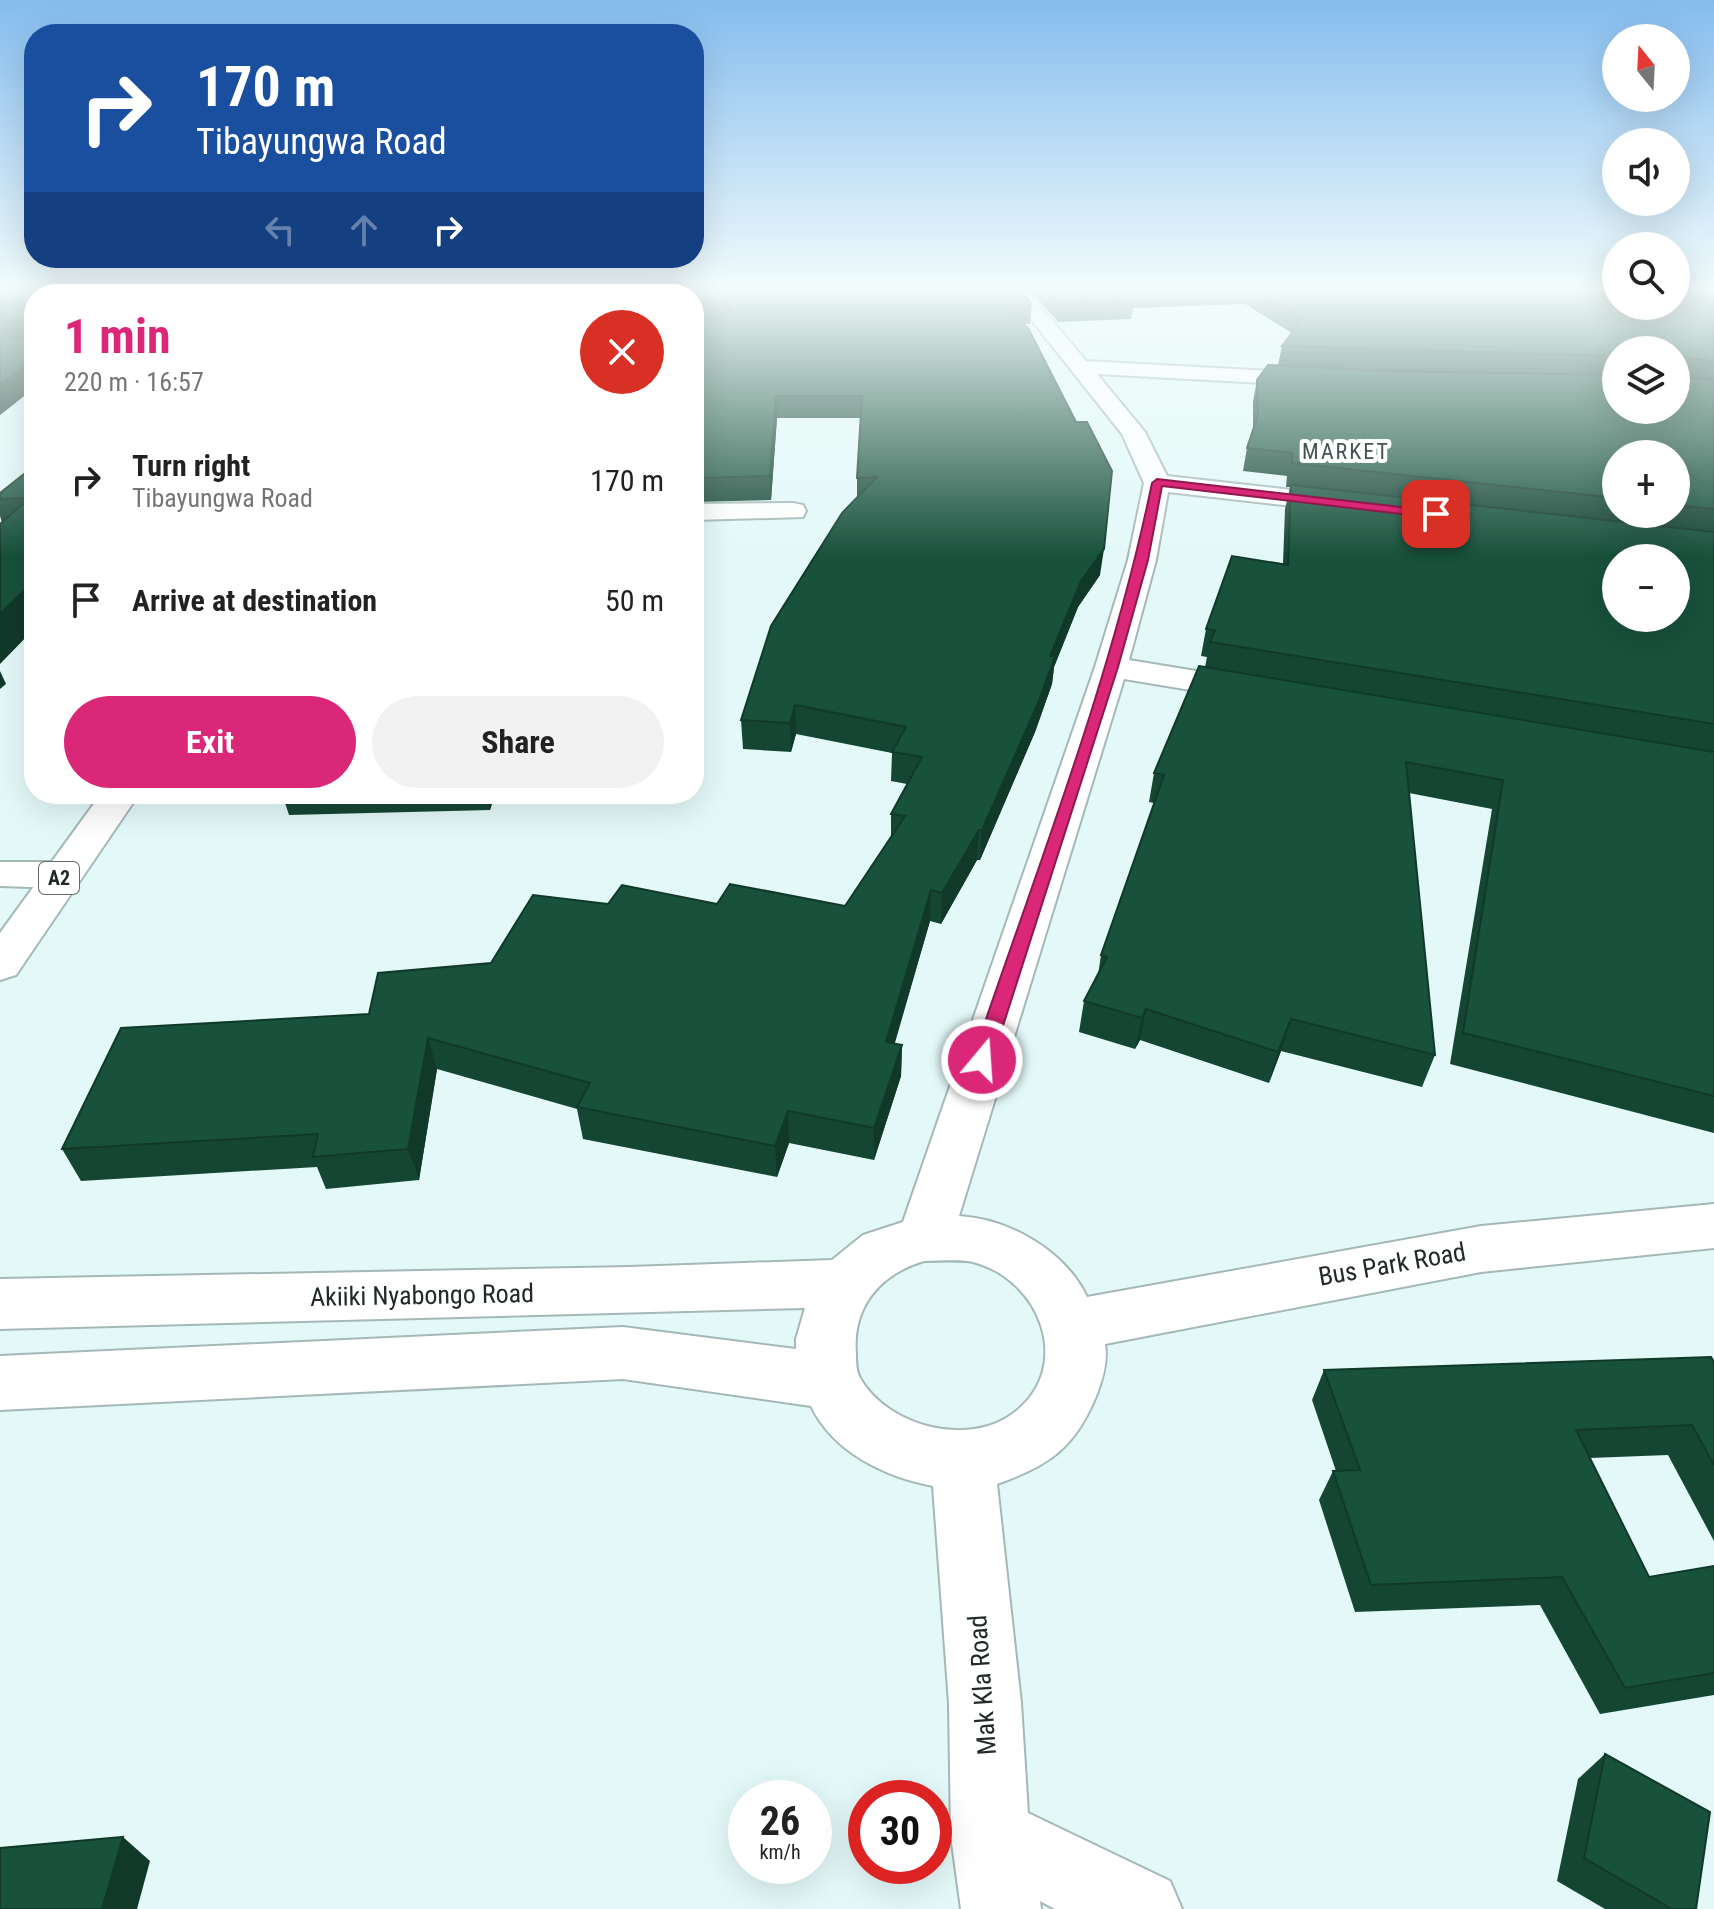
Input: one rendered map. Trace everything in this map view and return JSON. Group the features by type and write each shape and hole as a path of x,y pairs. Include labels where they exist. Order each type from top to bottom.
{"street":[{"path":"924,1239 1111,667 1142,560 1157,483 1133,432 1088,377"},
{"path":"1276,377 1333,380"},
{"path":"1157,483 1374,507"},
{"path":"704,512 793,511"},
{"path":"1111,667 1281,696"},
{"name":"A2","path":"0,965 113,804"},
{"path":"0,874 61,875"},
{"name":"Bus Park Road","path":"1073,1325 1481,1249 1714,1226"},
{"path":"924,1239 971,1240 1016,1256 1051,1285 1073,1325 1078,1356 1072,1387 1056,1415 1031,1438 999,1455 963,1461 925,1458 894,1447 865,1429 844,1407 830,1381 823,1329 844,1283 879,1253 924,1239"},
{"name":"Akiiki Nyabongo Road","path":"0,1304 615,1292 844,1283"},
{"path":"0,1383 623,1353 830,1381"},
{"name":"Mak Kla Road","path":"963,1461 985,1703 995,1873"},
{"path":"995,1873 1142,1909"}],"building":[{"path":"0,377 11,377 0,385"},
{"path":"704,377 1053,377 1076,422 1087,422 1112,471 1104,549 1081,581 1050,656 1055,656 1038,703 982,830 979,830 942,893 931,890 886,1042 902,1045 874,1128 788,1111 775,1146 577,1107 590,1083 428,1038 408,1149 313,1157 318,1134 62,1149 121,1028 369,1014 378,973 491,963 533,895 608,904 622,885 717,904 730,884 845,906 905,816 891,814 922,757 892,752 906,727 795,705 790,723 741,720 771,626 842,513 877,477 857,478 862,396 776,396 770,476 704,478"},
{"path":"1259,377 1602,377 1602,424 1690,424 1690,378 1714,380 1714,509 1690,506 1690,440 1602,440 1602,496 1292,463 1292,453 1247,448 1258,415"},
{"path":"24,474 24,498 0,499 0,493"},
{"path":"1291,485 1602,520 1602,528 1678,528 1714,532 1714,724 1210,642 1215,630 1206,629 1232,556 1288,565"},
{"path":"24,503 24,591 0,614 0,524"},
{"path":"1199,666 1714,752 1714,1096 1463,1033 1503,780 1406,762 1435,1055 1291,1019 1278,1052 1146,1009 1142,1018 1084,1001 1107,957 1101,955 1164,775 1154,773"},
{"path":"1711,1357 1714,1362 1714,1465 1692,1425 1576,1430 1649,1577 1714,1566 1714,1673 1625,1688 1562,1577 1371,1585 1333,1471 1360,1470 1324,1370"},
{"path":"1605,1754 1710,1812 1696,1909 1672,1909 1584,1858"},
{"path":"123,1837 102,1909 0,1909 0,1848"}],"district":[{"name":"MARKET","path":"1346,451"}],"route":[{"path":"982,1060 1111,667 1142,560 1157,483 1436,514"}]}
